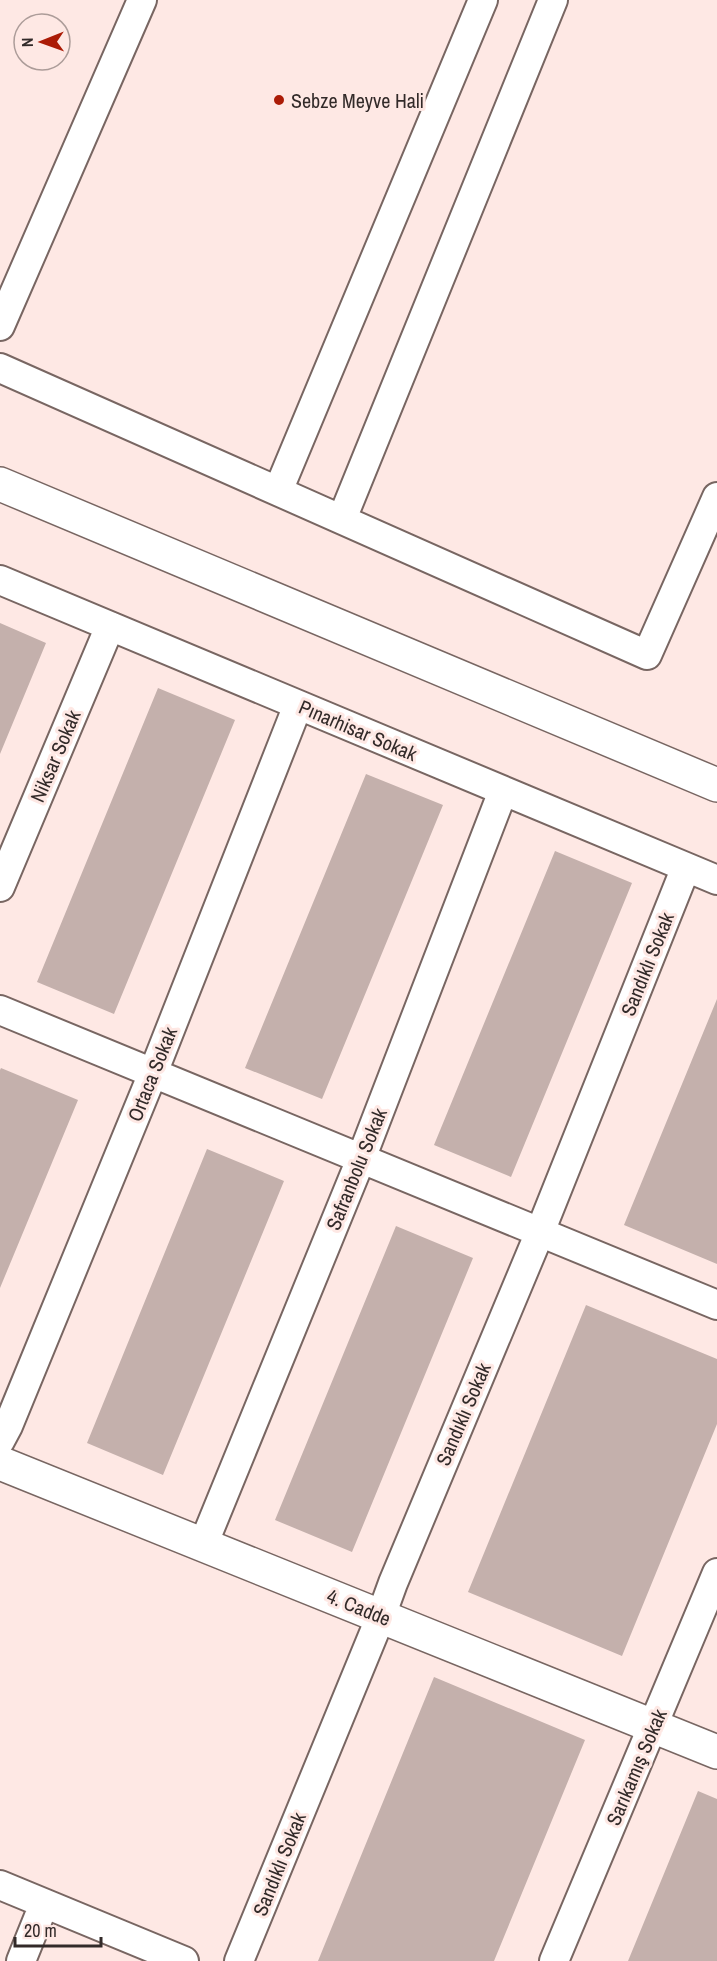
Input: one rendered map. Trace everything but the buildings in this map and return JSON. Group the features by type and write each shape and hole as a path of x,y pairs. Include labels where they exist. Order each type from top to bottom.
{"street":[{"path":"0,326 142,0"},
{"path":"278,491 483,0"},
{"path":"342,519 553,0"},
{"path":"0,368 647,655 717,497"},
{"path":"0,484 717,785"},
{"name":"Pınarhisar Sokak","path":"0,580 717,880"},
{"name":"Niksar Sokak","path":"0,887 110,626"},
{"name":"Ortaca Sokak","path":"0,1441 13,1415 153,1073 298,705"},
{"name":"Safranbolu Sokak","path":"203,1545 361,1159 503,790"},
{"name":"Sandıklı Sokak","path":"239,1961 393,1583 540,1232 686,867"},
{"path":"0,1010 717,1305"},
{"name":"4. Cadde","path":"0,1463 717,1752"},
{"name":"Sarıkamış Sokak","path":"554,1961 717,1573"},
{"path":"0,1885 184,1961"},
{"path":"21,1961 44,1904"}],"place":[{"name":"Sebze Meyve Hali","path":"279,100"}]}
